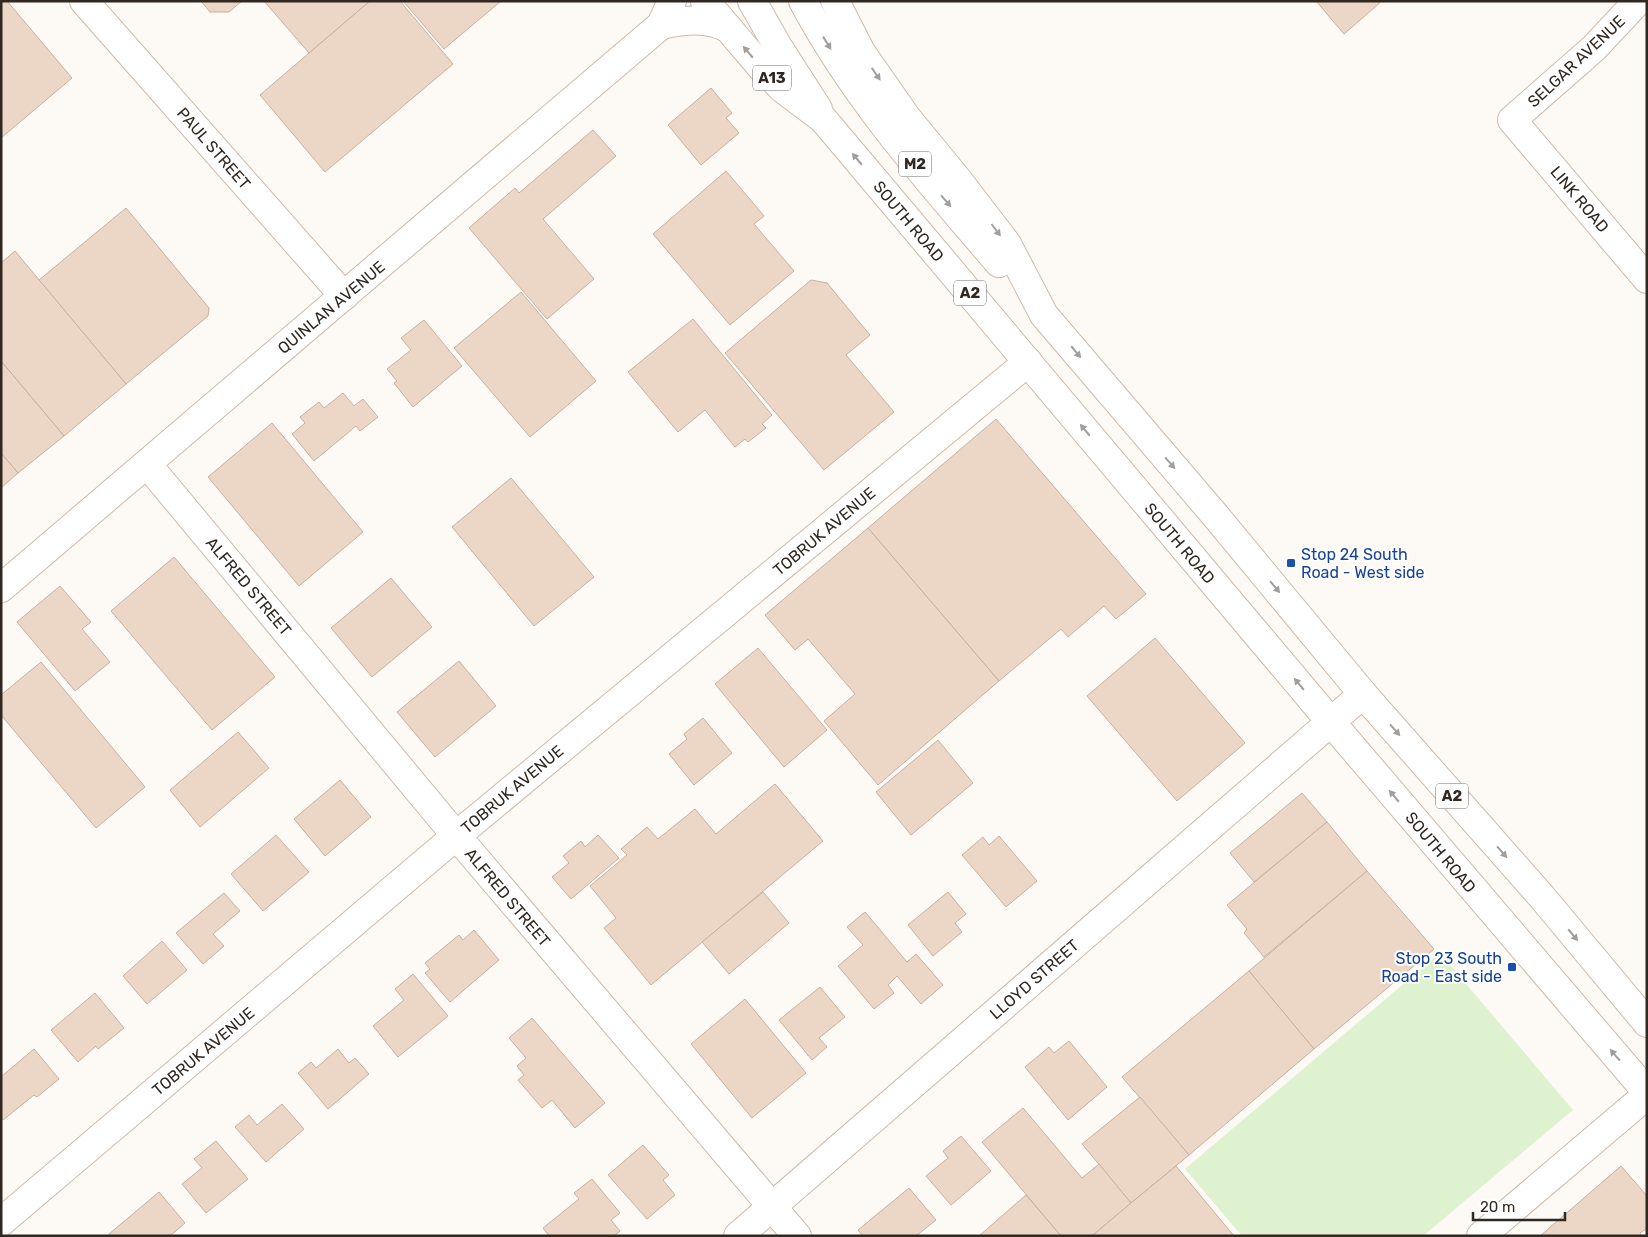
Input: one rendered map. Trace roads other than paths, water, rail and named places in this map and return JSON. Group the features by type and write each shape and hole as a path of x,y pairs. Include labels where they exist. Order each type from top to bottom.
{"main road":[{"name":"PAUL STREET","path":"84,1 344,296"},
{"name":"SOUTH ROAD","path":"705,1 762,68 783,89 823,119 1647,1094"},
{"path":"752,1 823,119"},
{"name":"M2","path":"803,1 842,68 875,115 1044,315"},
{"path":"835,1 861,52 907,118 1007,244 1044,315"},
{"name":"SELGAR AVENUE","path":"1512,120 1594,48 1638,1"},
{"name":"QUINLAN AVENUE","path":"1,588 344,296 667,13 683,20 716,23 729,30"},
{"name":"LINK ROAD","path":"1512,120 1647,279"},
{"name":"A2","path":"1044,315 1214,514 1363,694 1542,897 1647,1023"},
{"name":"TOBRUK AVENUE","path":"1,1222 456,836 1028,362"},
{"name":"ALFRED STREET","path":"147,464 456,836 797,1236"},
{"name":"LLOYD STREET","path":"738,1236 1363,694"},
{"path":"1481,1236 1647,1094"}],"place":[{"name":"Stop 24 South Road - West side","path":"1291,563"},
{"name":"Stop 23 South Road - East side","path":"1512,967"}]}
